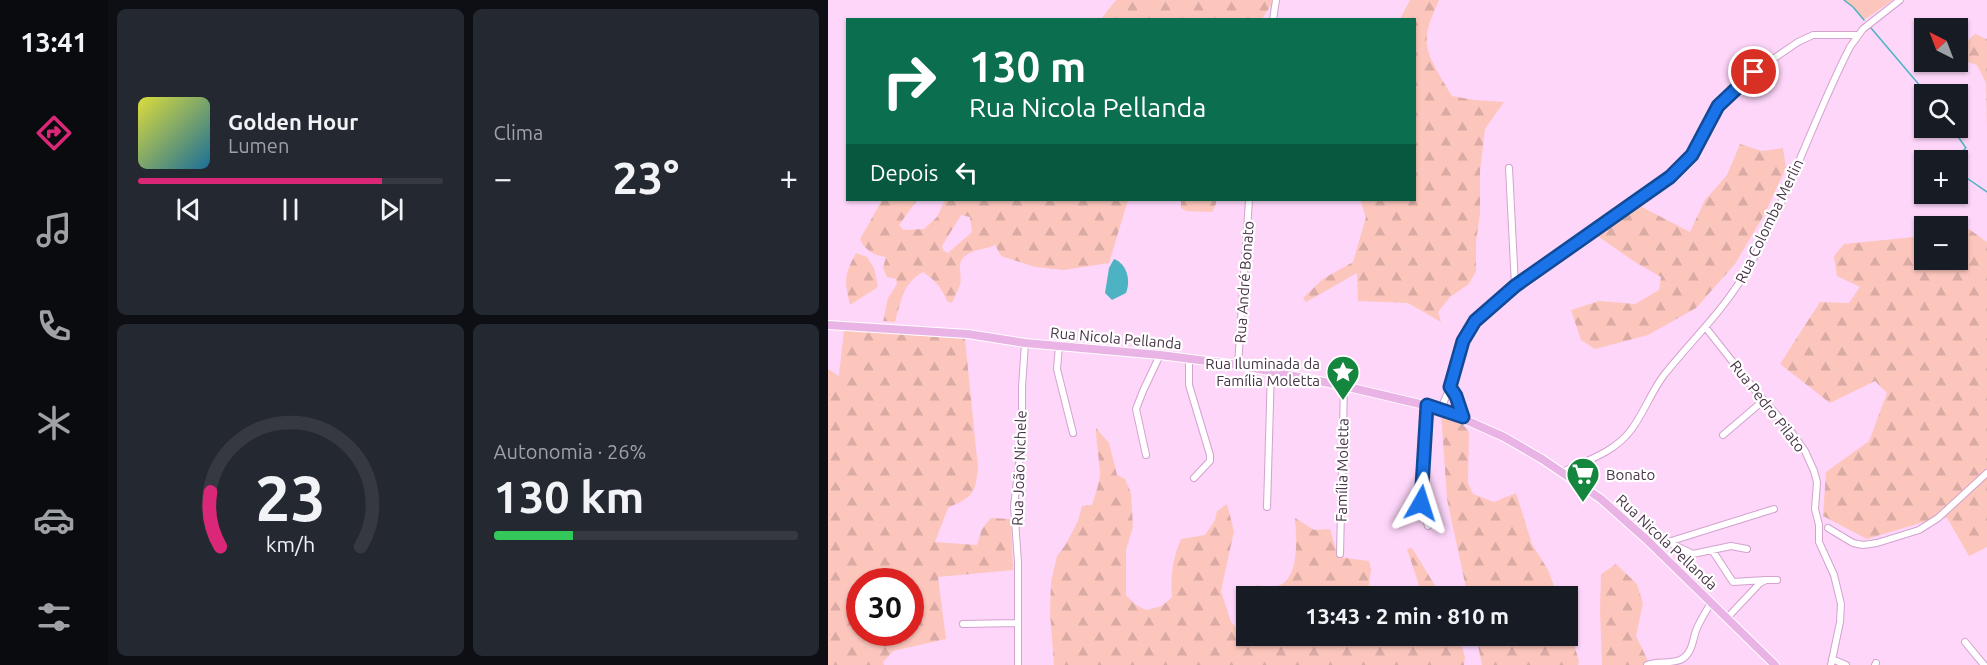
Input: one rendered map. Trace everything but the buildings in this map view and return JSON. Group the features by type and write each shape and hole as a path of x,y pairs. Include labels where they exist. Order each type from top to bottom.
{"main road":[{"name":"Rua Nicola Pellanda","path":"828,325 957,333 1025,343 1160,355 1238,365 1271,370 1441,409 1504,437 1602,499 1653,545 1775,665"}],"street":[{"path":"1273,18 1276,0"},
{"name":"Rua Colomba Merlin","path":"1562,472 1602,454 1623,440 1636,423 1662,378 1706,328 1738,286 1761,245 1847,54 1858,35 1870,22 1900,0"},
{"path":"1441,409 1463,341 1475,321 1515,286 1670,177 1692,155 1718,106 1754,72 1798,42 1813,35 1858,35"},
{"path":"1509,168 1515,286"},
{"name":"Rua André Bonato","path":"1238,365 1249,201"},
{"name":"Rua Pedro Pilato","path":"1706,328 1800,444 1816,476 1815,508 1819,525 1819,542 1834,575 1840,604 1840,622 1831,662"},
{"name":"Rua João Nichele","path":"1018,665 1018,562 1014,506 1022,439 1025,343"},
{"path":"1059,346 1057,369 1059,385 1073,433"},
{"path":"1146,455 1136,409 1160,355"},
{"path":"1189,359 1189,385 1210,454 1210,461 1194,477"},
{"path":"1267,507 1271,370"},
{"name":"Família Moletta","path":"1340,554 1344,386"},
{"path":"1450,387 1456,396 1463,417"},
{"path":"1723,435 1764,400"},
{"path":"1427,405 1421,503 1428,526"},
{"path":"1828,528 1852,543 1863,545 1918,530 1938,518 1987,473"},
{"path":"1653,545 1774,509"},
{"path":"1668,542 1693,554 1731,546 1747,549"},
{"path":"1712,550 1733,582 1777,580"},
{"path":"1726,618 1754,588 1766,580"},
{"path":"1647,665 1668,663 1688,655 1697,627 1712,603"},
{"path":"963,624 1018,623"},
{"path":"1965,642 1984,665"},
{"path":"1831,662 1846,665"}],"green space":[{"path":"1116,0 1272,0 1263,18 1102,18"},
{"path":"1410,0 1439,0 1428,28 1427,45 1434,64 1452,96 1504,102 1485,129 1480,171 1476,271 1469,284 1450,297 1438,312 1441,322 1408,303 1358,301 1357,273 1306,302 1303,298 1323,279 1353,262 1366,217 1360,201 1416,201 1416,18 1401,18"},
{"path":"1844,0 1893,0 1864,20"},
{"path":"1975,34 1987,39 1987,134 1986,83 1977,65 1968,62 1968,41"},
{"path":"1740,144 1762,151 1783,148 1786,168 1764,215 1735,264 1696,308 1648,335 1595,349 1581,340 1571,310 1599,301 1635,304 1659,290 1661,277 1596,235 1640,206 1690,232 1705,200 1727,175"},
{"path":"881,201 916,201 899,225 904,230 924,229 937,217 945,201 1128,201 1109,263 1064,270 1035,267 1001,256 995,245 971,252 961,261 961,281 952,303 947,301 940,288 923,272 916,276 904,293 895,322 883,321 888,298 897,284 896,279 887,277 883,268 886,257 870,252 860,239","holes":["961,215 970,217 972,232 948,253 944,251 942,246"]},
{"path":"1181,201 1216,201 1212,212 1186,211 1181,208"},
{"path":"1968,229 1987,242 1987,547 1969,556 1947,518 1927,521 1867,539 1823,516 1826,472 1869,441 1887,393 1875,381 1830,403 1780,364 1820,302 1849,303 1860,287 1837,276 1834,256 1844,244 1914,237 1914,270 1968,270"},
{"path":"856,253 867,257 874,268 878,287 850,305 846,278"},
{"path":"844,330 965,339 977,477 971,494 948,508 935,542 977,545 982,529 991,518 1011,519 1013,570 938,577 946,639 924,644 924,568 846,568 846,646 915,646 893,651 883,662 884,665 828,665 828,369 839,376"},
{"path":"1441,412 1458,419 1469,432 1468,483 1473,494 1494,502 1516,493 1532,544 1548,570 1554,586 1466,586 1447,499"},
{"path":"1096,428 1109,443 1117,475 1125,479 1131,493 1133,527 1126,550 1126,595 1136,605 1146,610 1162,606 1172,597 1173,567 1181,539 1205,535 1215,520 1217,511 1227,504 1234,531 1221,591 1231,622 1236,627 1236,646 1462,646 1465,657 1464,665 1054,665 1050,612 1051,582 1057,556 1078,521 1082,506 1092,505 1100,472"},
{"path":"1295,518 1314,530 1330,529 1338,557 1369,561 1371,570 1369,586 1275,586 1282,584 1289,577 1296,554"},
{"path":"1412,548 1435,586 1419,586 1407,549"},
{"path":"1616,564 1637,584 1643,603 1636,636 1650,665 1602,665 1601,574"},
{"path":"1478,646 1574,646 1579,661 1578,665 1482,665"}],"water":[{"path":"1114,259 1125,269 1128,283 1126,293 1112,300 1105,293 1109,268"}],"waterway":[{"path":"1844,0 1864,20"},
{"path":"1871,28 1919,84"},
{"path":"1959,138 1966,148 1964,150"},
{"path":"1968,179 1987,192"}],"place":[{"name":"Rua Iluminada da Família Moletta","path":"1343,401"},
{"name":"Bonato","path":"1583,503"}],"route":[{"path":"1421,503 1427,405 1463,417 1456,396 1450,387 1463,341 1475,321 1515,286 1670,177 1692,155 1718,106 1754,72"}]}
